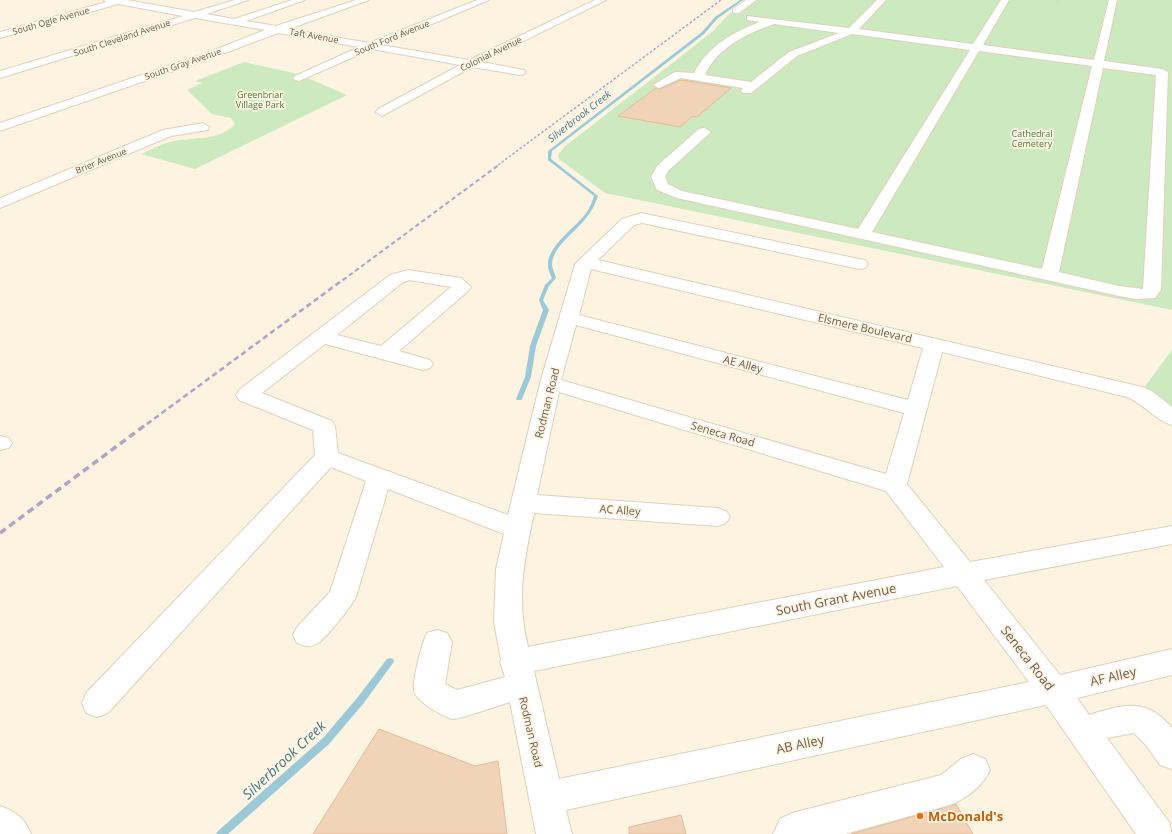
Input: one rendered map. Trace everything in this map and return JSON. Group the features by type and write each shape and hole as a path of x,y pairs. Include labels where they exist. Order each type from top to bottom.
{"street":[{"name":"South Cleveland Avenue","path":"0,75 244,0"},
{"path":"236,22 300,0"},
{"name":"South Gray Avenue","path":"0,127 213,54 278,29 365,0"},
{"name":"South Ford Avenue","path":"299,78 370,46 485,0"},
{"path":"736,11 752,0"},
{"path":"659,85 676,75 698,77 750,89 793,54 852,31 882,0"},
{"path":"863,234 1005,0"},
{"path":"1049,276 1113,0"},
{"name":"Taft Avenue","path":"117,1 520,72"},
{"name":"South Ogle Avenue","path":"0,35 117,1"},
{"path":"575,1 599,2"},
{"name":"Colonial Avenue","path":"382,112 472,63 599,2"},
{"path":"704,132 662,169 658,177 659,183 662,187 677,194 1049,276 1135,294 1149,294 1152,290 1162,72 750,18"},
{"path":"698,77 709,57 724,44 744,32 774,21"},
{"name":"Brier Avenue","path":"0,203 168,133 203,127"},
{"path":"584,264 628,222 641,218 859,264"},
{"name":"Rodman Road","path":"554,834 518,674 508,622 509,569 550,383 570,318 584,264"},
{"name":"Elsmere Boulevard","path":"584,264 595,264 1134,392 1144,396 1172,418"},
{"path":"97,703 327,457 324,426 247,395 396,279 408,274 455,282 462,287 384,354"},
{"name":"AE Alley","path":"570,318 916,409"},
{"path":"323,337 423,364"},
{"path":"895,485 934,344"},
{"name":"Seneca Road","path":"550,383 895,485 1053,690 1157,834"},
{"path":"327,457 518,529"},
{"path":"307,636 342,598 380,476"},
{"name":"AC Alley","path":"523,503 717,517"},
{"name":"South Grant Avenue","path":"437,642 429,690 454,705 518,674 963,574 1164,536"},
{"name":"AF Alley","path":"1053,690 1172,662"},
{"name":"AB Alley","path":"546,798 1053,690"},
{"path":"1083,731 1129,719 1140,720 1150,728 1172,754"},
{"path":"790,834 792,831 950,789 973,770"},
{"path":"0,822 13,834"}],"green space":[{"name":"Cathedral Cemetery","path":"750,0 1172,0 1172,310 605,193 559,159 558,155 564,147 713,31 727,16"},
{"name":"Greenbriar Village Park","path":"244,62 298,74 347,95 195,169 141,154 170,142 215,136 229,129 235,124 231,118 212,114 187,90 202,83 195,81"},
{"path":"1172,350 1172,411 1143,389"}],"building":[{"path":"681,80 731,88 697,117 693,116 680,127 618,116 656,88 660,89"},
{"path":"379,729 475,766 498,761 507,834 313,834"},
{"path":"956,804 973,834 851,834 950,806"},
{"path":"681,815 686,834 629,834 629,827"}],"waterway":[{"name":"Silverbrook Creek","path":"519,399 528,377 533,346 546,310 541,300 547,285 554,278 550,266 552,255 557,246 592,208 596,196 549,159 550,151 703,33 716,18 742,0"},
{"name":"Silverbrook Creek","path":"221,834 326,741 360,701 390,661"}],"railway":[{"path":"498,165 721,0"},
{"path":"343,280 500,164"},
{"path":"147,424 344,279"},
{"path":"0,533 148,423"}],"place":[{"name":"McDonald's","path":"920,816"}]}
